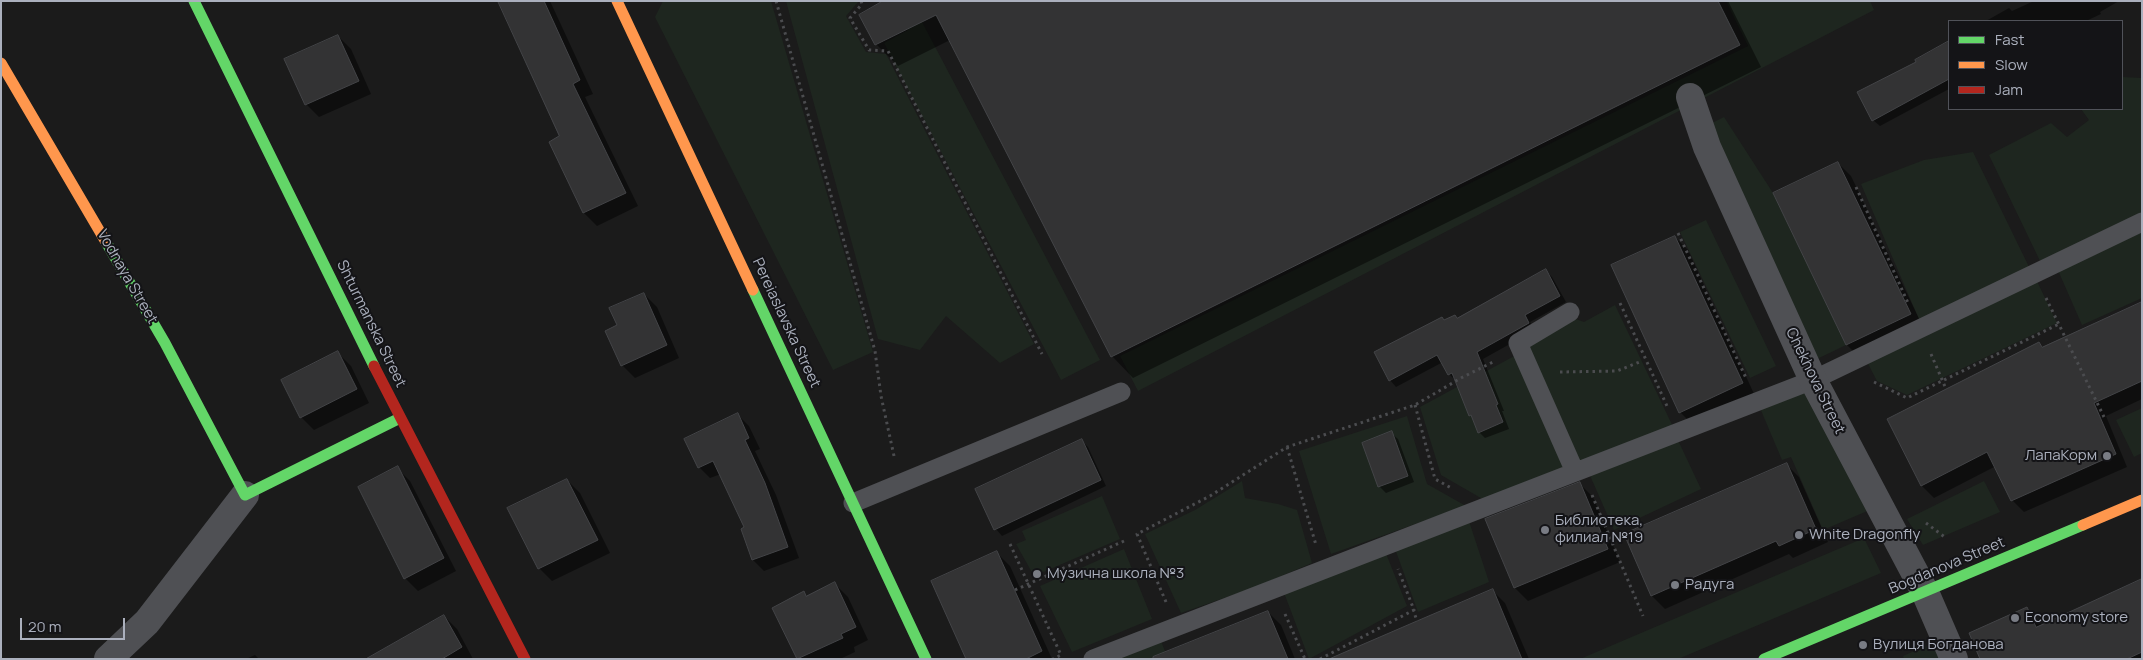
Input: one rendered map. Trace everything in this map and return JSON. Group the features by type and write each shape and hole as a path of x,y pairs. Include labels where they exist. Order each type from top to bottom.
{"street":[{"name":"Shturmanska Street","path":"194,1 400,418 525,659"},
{"name":"Pereiaslavska Street","path":"617,1 926,659"},
{"name":"Vodnaya Street","path":"1,63 165,343 245,495"},
{"name":"Chekhova Street","path":"1690,97 1707,147 1813,380 1925,592 1954,659"},
{"path":"108,659 146,622 245,495 400,418"},
{"name":"Bogdanova Street","path":"1764,659 2142,500"}],"lane":[{"path":"1093,659 1813,380 2142,222"},
{"path":"1570,312 1518,343 1578,471"},
{"path":"853,502 1121,392"}],"path":[{"path":"776,1 875,351 881,396 895,460"},
{"path":"861,1 862,4 850,18 869,50 888,51 1042,354"},
{"path":"1856,187 1946,389"},
{"path":"1678,233 1758,401"},
{"path":"2034,274 2104,417"},
{"path":"1620,303 1679,432"},
{"path":"1862,356 1874,382 1907,398 2059,324"},
{"path":"1176,627 1137,534 1210,496 1287,447 1415,406 1461,378 1520,348"},
{"path":"1534,380 1555,373 1617,371 1642,361"},
{"path":"1415,406 1435,479 1487,506"},
{"path":"1287,447 1323,570"},
{"path":"1578,471 1644,616"},
{"path":"1015,590 1124,541"},
{"path":"1010,544 1061,656 1053,659"},
{"path":"1389,544 1417,621"},
{"path":"1274,589 1305,659"},
{"path":"1320,659 1413,609"}],"shaded area":[{"path":"663,1 771,1 873,352 833,370 655,17"},
{"path":"786,1 859,1 846,16 866,52 886,54 1034,344 1000,363 946,316 920,350 878,339"},
{"path":"893,1 911,1 1100,360 1061,380 884,43 908,30"},
{"path":"1726,1 1870,1 1874,10 1138,391 1120,356 1748,46"},
{"path":"2123,77 2142,78 2142,215 2040,261 1989,155 2051,123 2067,137 2089,120 2082,110 2123,110"},
{"path":"1724,117 1773,193 1846,345 1817,359 1708,125"},
{"path":"1973,152 2031,271 1921,324 1861,184 1924,160"},
{"path":"1706,220 1776,366 1750,378 1680,232"},
{"path":"2142,229 2142,298 2082,325 2057,268"},
{"path":"2034,275 2057,323 1907,395 1877,381 1865,358"},
{"path":"1615,305 1675,431 1577,468 1522,347 1573,318 1584,322"},
{"path":"1518,354 1569,468 1486,501 1441,475 1420,407"},
{"path":"1809,388 1872,509 1823,530 1791,457 1782,460 1760,408"},
{"path":"2142,408 2142,453 2134,457 2116,420"},
{"path":"1407,416 1427,484 1466,506 1331,554 1299,451"},
{"path":"1676,436 1701,489 1614,530 1588,471"},
{"path":"1242,481 1245,498 1278,504 1297,510 1312,563 1253,588 1181,613 1145,534 1195,510"},
{"path":"1984,481 2000,512 1923,545 1907,519"},
{"path":"1102,496 1120,539 1034,576 1016,544 1026,540 1022,531"},
{"path":"1468,518 1489,582 1418,612 1394,546"},
{"path":"1864,538 1881,573 1678,659 1580,659"},
{"path":"1124,549 1152,619 1072,652 1040,586"},
{"path":"1385,551 1407,606 1309,659 1283,590"},
{"path":"1161,641 1168,659 1113,659"},
{"path":"1937,641 1945,659 1904,659 1903,656"}],"building":[{"path":"498,1 544,1 580,80 573,84 626,193 583,213 549,142 559,136"},
{"path":"883,1 1718,1 1740,45 1111,357 936,15 875,45 859,15"},
{"path":"338,35 359,81 305,105 284,59"},
{"path":"1948,42 1948,80 1872,121 1857,92 1916,62 1915,60"},
{"path":"1838,162 1911,314 1846,345 1773,193"},
{"path":"1675,236 1743,383 1679,413 1611,265"},
{"path":"1546,269 1560,296 1525,315 1529,323 1477,352 1498,404 1496,405 1503,422 1478,433 1452,373 1448,375 1437,355 1389,381 1374,352 1442,317 1444,320 1455,315 1457,318"},
{"path":"644,293 667,345 621,366 605,331 617,325 609,308"},
{"path":"2142,302 2142,381 2094,403 2116,454 2011,501 1987,452 1921,486 1887,419 2039,342 2042,347"},
{"path":"338,351 357,389 300,418 281,380"},
{"path":"738,413 749,438 745,440 765,483 788,547 752,560 741,529 744,527 713,461 698,468 684,439"},
{"path":"1392,431 1408,476 1378,487 1362,443"},
{"path":"1082,439 1101,480 994,530 975,489"},
{"path":"1787,463 1816,529 1779,546 1776,541 1651,596 1624,534"},
{"path":"398,466 444,558 404,579 358,487"},
{"path":"567,479 598,540 538,569 507,508"},
{"path":"1580,482 1608,549 1514,588 1485,519"},
{"path":"997,551 1042,651 1026,659 966,659 931,581"},
{"path":"2142,579 2142,652 2127,659 1980,659 1969,633 2027,607 2036,627"},
{"path":"835,582 856,627 841,634 843,638 797,659 772,608 804,591 806,596"},
{"path":"1493,589 1522,659 1329,659 1417,621"},
{"path":"1268,611 1288,659 1153,659 1153,657"},
{"path":"444,615 462,647 442,659 366,659"}],"traffic: fast":[{"path":"194,1 374,366"},
{"path":"106,242 165,343 245,495 400,418"},
{"path":"753,290 926,659"},
{"path":"1764,659 2083,525"}],"traffic: slow":[{"path":"617,1 753,290"},
{"path":"1,63 106,242"},
{"path":"2083,525 2142,500"}],"traffic: jam":[{"path":"374,366 525,659"}],"place":[{"name":"ЛапаКорм","path":"2107,456"},
{"name":"Библиотека, филиал №19","path":"1545,530"},
{"name":"White Dragonfly","path":"1799,535"},
{"name":"Музична школа №3","path":"1037,574"},
{"name":"Радуга","path":"1675,585"},
{"name":"Economy store","path":"2015,618"},
{"name":"Вулиця Богданова","path":"1863,645"}]}
